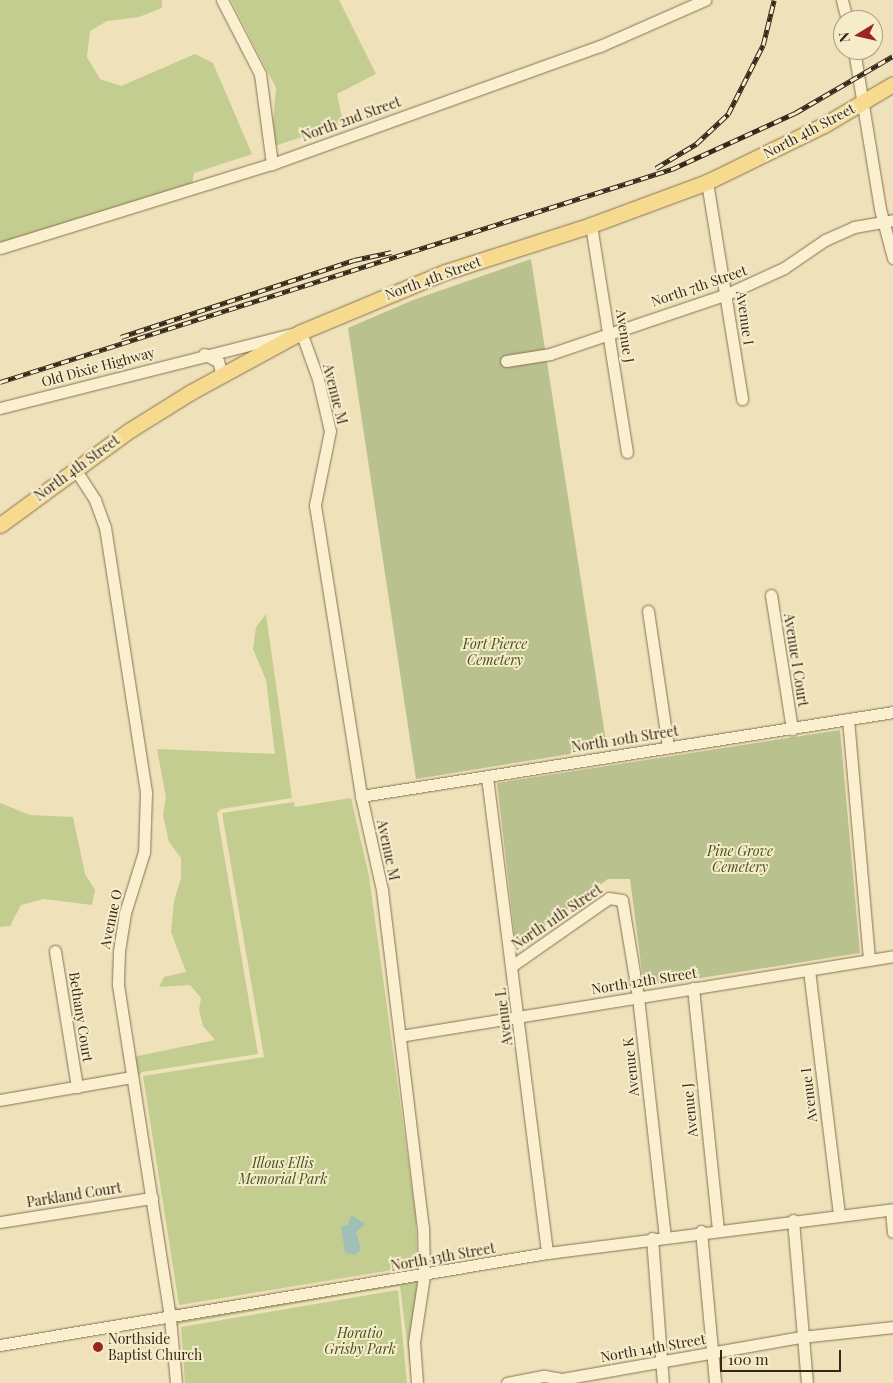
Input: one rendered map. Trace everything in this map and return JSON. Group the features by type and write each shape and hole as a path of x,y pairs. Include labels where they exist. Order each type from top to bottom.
{"main road":[{"name":"North 4th Street","path":"0,525 130,430 222,375 301,332 445,272 591,225 707,182 794,141 893,84"}],"street":[{"path":"222,0 260,74 272,164"},
{"name":"North 2nd Street","path":"0,248 272,164 600,46 705,0"},
{"path":"856,60 889,221 893,258"},
{"name":"Avenue I","path":"707,182 727,294 742,399"},
{"name":"North 7th Street","path":"506,362 550,354 610,332 727,294 784,268 826,240 854,227 889,221"},
{"name":"Avenue J","path":"591,225 610,332 627,452"},
{"name":"Old Dixie Highway","path":"0,408 203,354 301,332"},
{"name":"Avenue M","path":"301,332 318,379 330,430 329,447 315,490 314,504 361,796 382,890 422,1227 424,1276 414,1342 417,1383"},
{"path":"203,354 215,357 222,375"},
{"name":"Avenue O","path":"75,469 95,500 104,527 146,793 144,852 125,913 119,952 118,985 170,1318 176,1383"},
{"name":"Avenue I Court","path":"771,595 792,729"},
{"path":"648,611 668,747"},
{"name":"North 10th Street","path":"361,796 893,712"},
{"path":"848,719 869,960"},
{"name":"Avenue L","path":"487,777 513,964 547,1253"},
{"name":"North 11th Street","path":"513,964 609,898 618,897"},
{"name":"Avenue K","path":"618,897 626,906 665,1236"},
{"name":"Bethany Court","path":"55,952 77,1087"},
{"name":"North 12th Street","path":"400,1036 893,956"},
{"name":"Avenue I","path":"809,970 839,1215"},
{"name":"Avenue J","path":"693,988 718,1229"},
{"path":"0,1100 132,1077"},
{"name":"Parkland Court","path":"0,1222 152,1198"},
{"path":"892,1209 893,1232"},
{"name":"North 13th Street","path":"0,1345 424,1276 547,1253 718,1229 892,1209"},
{"path":"793,1220 806,1383"},
{"path":"701,1232 716,1383"},
{"path":"652,1238 663,1383"},
{"name":"North 14th Street","path":"507,1383 544,1376 562,1379 801,1337 893,1326"}],"green space":[{"path":"0,0 162,0 162,8 139,17 107,21 90,31 87,57 100,79 121,86 195,54 213,63 252,154 194,173 192,184 0,244"},
{"path":"231,0 339,0 376,74 337,94 343,123 275,146 273,123 276,88"},
{"name":"Fort Pierce Cemetery","path":"531,259 607,748 416,779 348,328 413,300"},
{"path":"266,614 292,798 221,809 217,813 258,1054 142,1072 138,1075 175,1307 180,1309 419,1270 174,1313 133,1057 215,1040 203,1026 199,1010 201,998 190,985 159,987 164,977 186,972 171,932 174,901 181,878 181,858 169,842 163,815 166,797 157,749 275,754 266,680 253,649 256,627"},
{"name":"Pine Grove Cemetery","path":"840,730 860,953 644,987 630,879 608,879 516,947 497,783"},
{"name":"Illous Ellis Memorial Park","path":"351,798 369,876 416,1218 417,1266 179,1305 143,1076 264,1057 222,813 294,802 295,807"},
{"path":"0,803 30,815 73,817 85,874 95,890 92,905 44,899 21,905 10,926 0,927"},
{"path":"419,1281 412,1383 400,1286 179,1324 176,1328 175,1322"},
{"name":"Horatio Grisby Park","path":"398,1290 407,1383 185,1383 181,1327"}],"water":[{"path":"351,1215 365,1224 356,1232 361,1250 355,1255 345,1253 341,1226 348,1225"}],"railway":[{"path":"656,168 696,144 728,114 763,45 774,0"},
{"path":"0,382 672,169 795,113 893,56"},
{"path":"121,337 354,260 391,252"}],"place":[{"name":"Northside Baptist Church","path":"98,1347"}]}
